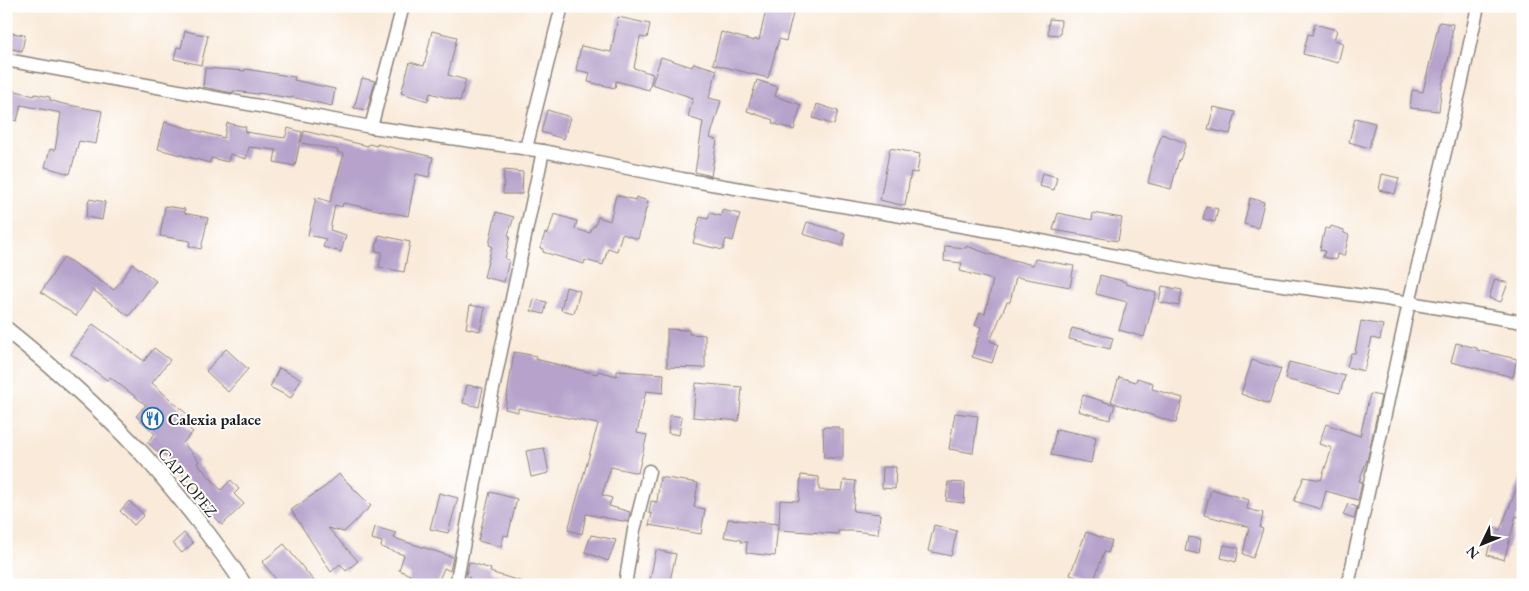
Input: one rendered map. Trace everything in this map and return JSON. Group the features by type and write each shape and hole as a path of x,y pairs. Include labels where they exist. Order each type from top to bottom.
{"street":[{"path":"371,128 403,6"},
{"path":"526,148 562,6"},
{"path":"1348,585 1409,303 1478,6"},
{"path":"6,60 371,128 543,151 682,179 1002,233 1210,275 1409,303 1523,322"},
{"path":"456,585 490,398 543,151"},
{"name":"CAP LOPEZ","path":"6,330 43,359 94,405 135,446 166,481 211,538 244,585"},
{"path":"625,585 634,530 649,470"}],"building":[{"path":"767,6 795,6 786,41 779,39 768,78 713,64 721,32 754,41 755,39 759,40"},
{"path":"618,17 650,24 647,38 640,37 634,68 653,74 649,90 616,81 615,88 588,82 590,73 576,70 581,46 611,52"},
{"path":"1049,19 1061,20 1060,35 1048,34"},
{"path":"1439,22 1453,24 1439,111 1410,108 1412,90 1423,92"},
{"path":"1315,24 1337,30 1334,40 1343,43 1338,63 1303,54 1308,34 1312,35"},
{"path":"185,31 208,36 201,65 174,59 177,47 181,48"},
{"path":"432,31 457,37 448,75 466,80 460,101 430,93 428,101 401,93 410,62 424,66"},
{"path":"6,32 25,35 22,51 6,48"},
{"path":"661,57 692,67 694,63 717,70 709,98 721,101 710,138 717,140 711,176 695,172 703,122 688,117 693,98 652,84"},
{"path":"205,68 245,71 245,69 295,77 294,80 335,89 332,106 292,97 233,91 233,93 203,87"},
{"path":"362,78 375,81 367,110 354,108"},
{"path":"757,80 778,87 775,96 801,105 794,130 772,123 773,120 747,111"},
{"path":"6,88 34,96 35,94 50,97 50,100 63,104 102,111 96,144 79,141 70,174 45,167 50,149 55,150 61,113 21,105 17,121 6,118"},
{"path":"817,104 838,111 834,125 813,118"},
{"path":"1214,107 1236,112 1230,134 1208,129"},
{"path":"547,110 570,117 564,139 541,132"},
{"path":"1355,118 1375,123 1369,148 1349,142"},
{"path":"165,122 224,138 227,123 246,127 245,132 285,138 288,128 302,132 295,166 274,162 276,150 249,147 246,159 230,154 228,162 211,158 210,163 158,149"},
{"path":"304,131 368,146 369,144 377,146 377,144 433,157 429,177 416,174 408,216 343,203 342,207 335,205 330,230 346,235 341,252 323,247 326,239 308,235 316,197 330,202 344,154 337,152 338,150 301,143"},
{"path":"1162,134 1186,143 1179,159 1171,189 1148,183 1154,156"},
{"path":"890,148 920,154 917,173 911,172 905,206 880,200"},
{"path":"504,170 523,172 522,194 503,194"},
{"path":"1042,173 1057,177 1054,190 1039,186"},
{"path":"1382,174 1399,178 1395,194 1379,190"},
{"path":"616,195 635,200 636,197 648,201 638,239 622,234 617,251 608,248 603,265 585,260 584,264 543,252 543,249 540,248 545,233 548,234 554,214 577,221 575,229 590,233 598,217 610,221"},
{"path":"1250,198 1264,202 1258,228 1244,224"},
{"path":"89,199 105,202 102,220 86,217"},
{"path":"165,206 185,209 184,213 208,218 201,249 189,246 190,241 160,236"},
{"path":"1206,206 1218,209 1215,222 1203,219"},
{"path":"722,210 740,214 733,241 726,239 723,250 693,243 700,217 708,219 710,213 721,216"},
{"path":"496,212 514,217 508,235 510,236 505,259 509,260 504,282 484,277 492,246 489,245"},
{"path":"1058,213 1092,220 1093,213 1122,218 1118,241 1053,230"},
{"path":"807,222 845,233 843,246 803,234"},
{"path":"1331,226 1344,230 1344,233 1349,235 1344,256 1337,254 1336,260 1323,257 1325,251 1320,250 1325,228 1330,229"},
{"path":"379,235 410,242 404,272 379,267 382,252 375,251"},
{"path":"945,246 966,248 967,246 989,254 1033,265 1035,259 1074,266 1070,287 1016,277 1010,302 1007,302 990,341 998,344 992,363 972,357 981,327 975,325 980,312 985,314 993,280 960,271 962,263 944,261"},
{"path":"64,257 114,290 133,264 156,281 129,316 93,290 76,316 41,292"},
{"path":"1100,275 1156,293 1144,337 1119,330 1127,302 1096,294"},
{"path":"1495,279 1508,283 1501,302 1489,298"},
{"path":"1162,286 1182,290 1179,306 1159,302"},
{"path":"566,287 580,291 574,313 561,310"},
{"path":"534,299 547,302 544,314 531,311"},
{"path":"470,305 485,308 480,331 466,328"},
{"path":"1361,321 1383,325 1380,340 1372,338 1364,371 1347,367 1351,353 1355,353"},
{"path":"93,324 144,361 154,348 170,360 152,383 189,416 183,423 193,432 183,443 199,461 197,463 221,490 231,480 239,489 234,494 244,504 222,525 204,504 207,502 163,453 161,455 147,442 155,434 136,416 146,405 110,377 107,380 71,354"},
{"path":"1072,328 1113,338 1110,349 1069,339"},
{"path":"667,329 689,330 689,334 705,335 705,368 667,367"},
{"path":"1456,343 1517,359 1513,377 1451,362"},
{"path":"226,349 248,369 228,392 206,371"},
{"path":"514,352 536,356 535,359 597,374 598,371 617,376 617,371 664,374 663,393 646,391 637,433 647,435 638,473 611,467 602,495 612,498 609,506 630,512 628,522 586,514 582,534 568,530 598,424 518,408 518,412 505,409"},
{"path":"1252,360 1281,369 1269,404 1241,394"},
{"path":"1289,362 1345,376 1340,393 1285,379"},
{"path":"279,368 301,379 291,398 270,387"},
{"path":"1119,377 1136,382 1137,378 1153,383 1152,389 1183,398 1176,423 1111,402"},
{"path":"696,383 742,387 739,421 693,417"},
{"path":"467,385 483,388 479,407 463,403"},
{"path":"1370,394 1381,396 1367,460 1359,481 1362,482 1358,500 1326,491 1321,509 1294,501 1304,477 1321,480 1332,448 1319,444 1326,424 1360,436"},
{"path":"1083,395 1115,405 1110,420 1078,411"},
{"path":"955,413 978,416 973,453 949,449"},
{"path":"670,415 682,417 679,435 668,433"},
{"path":"823,427 839,427 839,430 843,430 843,458 824,458"},
{"path":"1056,429 1096,437 1091,463 1051,455"},
{"path":"544,448 549,473 531,477 526,451"},
{"path":"883,467 896,467 895,489 882,488"},
{"path":"339,474 371,506 344,532 328,528 358,561 346,571 340,564 331,572 291,510 326,486"},
{"path":"801,475 819,477 819,490 842,491 844,480 856,481 853,511 880,514 878,534 853,531 838,531 838,534 779,530 780,500 799,501"},
{"path":"1522,475 1523,518 1516,516 1504,560 1487,555 1494,528 1500,530"},
{"path":"660,477 698,483 694,507 705,509 701,534 649,525 652,514 649,513 651,501 657,502"},
{"path":"948,482 965,483 964,503 946,501"},
{"path":"1211,489 1249,500 1247,509 1263,513 1260,528 1263,529 1253,558 1243,554 1249,527 1204,515"},
{"path":"490,492 517,499 508,536 504,535 501,547 478,541"},
{"path":"439,493 458,498 448,533 430,529"},
{"path":"129,501 144,515 134,525 120,511"},
{"path":"1348,504 1357,507 1354,519 1343,515"},
{"path":"728,519 778,524 775,556 746,553 747,542 724,537"},
{"path":"934,525 957,531 951,556 928,551"},
{"path":"375,527 396,533 394,538 453,557 450,571 444,568 437,585 406,585 410,575 399,570 404,555 381,547 382,542 372,539"},
{"path":"1086,532 1112,541 1108,553 1104,552 1093,583 1070,575"},
{"path":"184,533 193,543 182,553 173,543"},
{"path":"591,535 616,540 608,561 585,552"},
{"path":"1188,537 1201,539 1199,554 1185,551"},
{"path":"284,544 317,585 266,585 275,578 262,562"},
{"path":"1224,545 1239,548 1236,562 1221,558"},
{"path":"656,550 676,554 669,585 649,585"},
{"path":"469,562 491,569 490,572 523,582 522,585 475,585 469,583 470,578 466,576"}],"place":[{"name":"Calexia palace","path":"152,419"}]}
